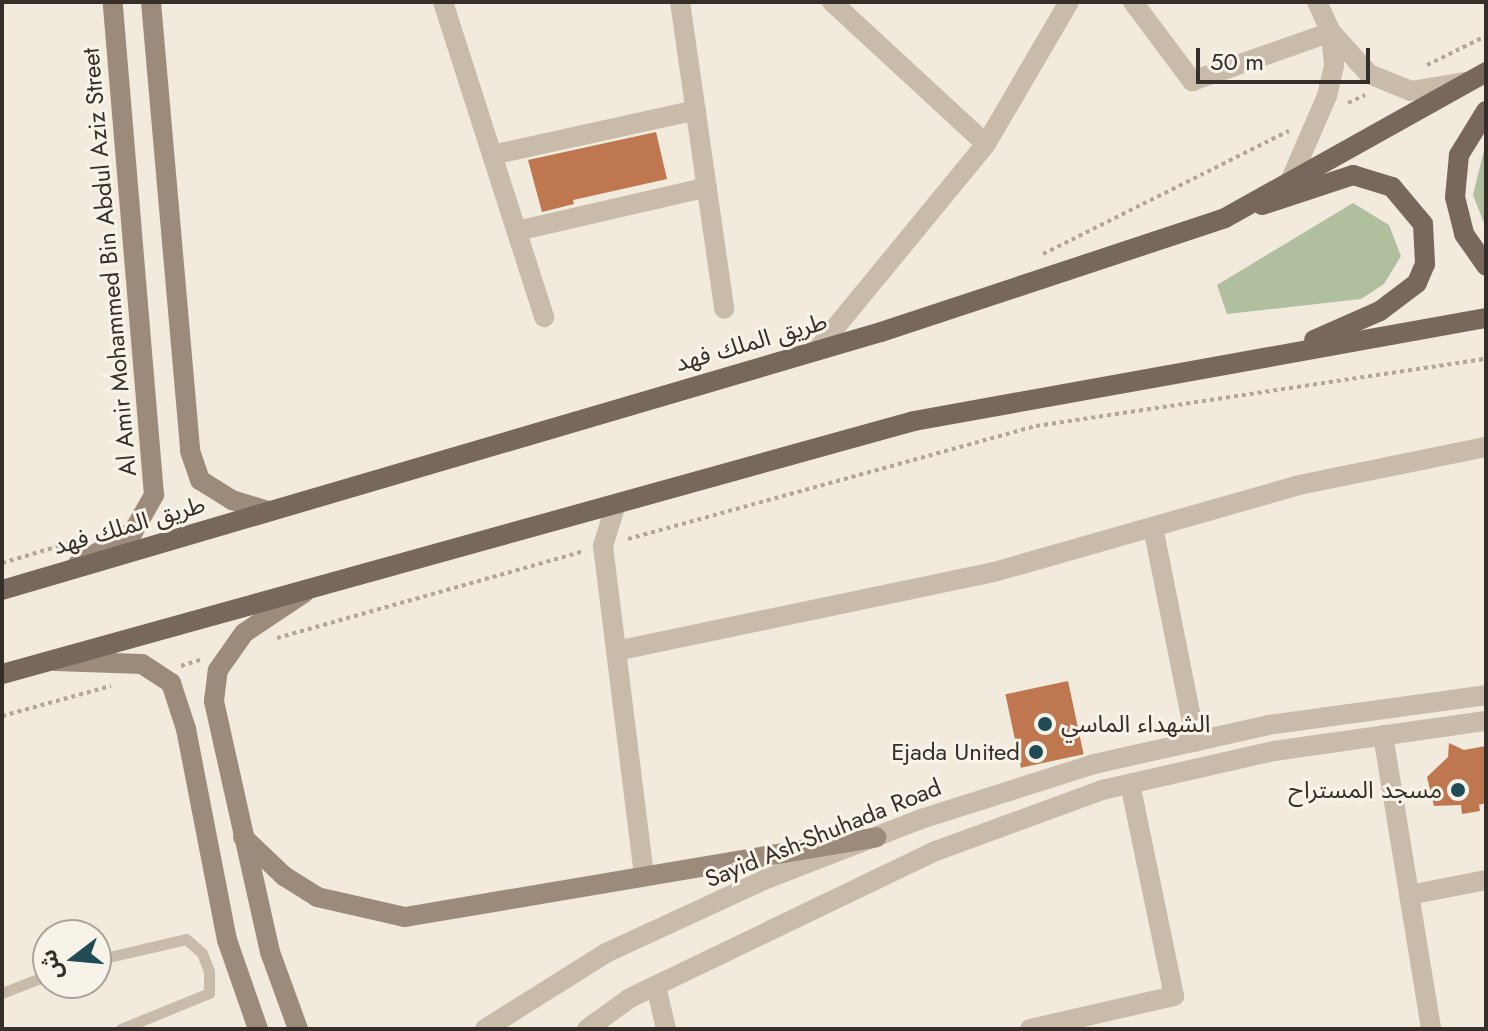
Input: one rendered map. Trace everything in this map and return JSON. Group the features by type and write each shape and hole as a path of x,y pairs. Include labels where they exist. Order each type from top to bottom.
{"main road":[{"name":"طريق الملك فهد","path":"2,590 816,351 1225,218 1486,72"},
{"path":"1486,111 1459,155 1455,197 1464,234 1486,266"},
{"path":"1225,218 1353,175 1392,187 1423,224 1425,264 1417,283 1380,311 1281,354"},
{"path":"2,674 914,421 1486,318"}],"street":[{"name":"Al Amir Mohammed Bin Abdul Aziz Street","path":"67,570 133,532 154,495 113,2"},
{"path":"151,2 190,451 200,480 231,499 268,511"},
{"path":"443,2 544,317"},
{"path":"680,2 724,309"},
{"path":"832,2 986,144"},
{"path":"816,351 986,144 1069,2"},
{"path":"1133,2 1192,81 1331,32"},
{"path":"1317,2 1331,32 1369,74 1411,91 1464,82"},
{"path":"1291,179 1318,117 1334,66 1331,32"},
{"path":"492,155 696,110"},
{"path":"517,231 707,187"},
{"path":"1462,321 1486,331"},
{"path":"616,651 994,572 1299,485 1486,447"},
{"path":"616,504 603,546 644,875"},
{"path":"1153,527 1196,742"},
{"path":"298,1029 270,952 214,701 218,670 244,633 312,588"},
{"path":"47,661 142,664 171,683 186,729 227,940 258,1029"},
{"name":"Sayid Ash-Shuhada Road","path":"485,1029 606,953 764,880 876,837 1094,764 1268,725 1486,695"},
{"path":"587,1029 656,986 933,852 1130,784 1274,751 1486,721"},
{"path":"1383,735 1431,1029"},
{"path":"1030,1029 1174,996 1130,784"},
{"path":"243,837 284,876 317,897 405,917 876,837"},
{"path":"1409,895 1486,880"},
{"path":"656,986 666,1029"}],"lane":[{"path":"112,956 186,939 202,953 209,971 209,993 121,1029"},
{"path":"2,993 32,981"}],"path":[{"path":"1421,68 1486,36"},
{"path":"1041,255 1318,117"},
{"path":"2,716 1036,426 1486,359"},
{"path":"137,524 231,499"}],"green space":[{"path":"1486,142 1486,228 1473,195"},
{"path":"1353,203 1389,225 1401,256 1384,284 1361,299 1227,314 1217,285"}],"building":[{"path":"656,132 667,179 573,200 574,204 542,212 528,160"},
{"name":"الشهداء الماسي","path":"1068,681 1084,754 1021,768 1005,694"},
{"name":"مسجد المستراح","path":"1449,743 1464,750 1486,746 1486,803 1479,805 1480,811 1462,814 1461,805 1434,806 1427,777 1448,757"}],"place":[{"name":"الشهداء الماسي","path":"1045,724"},
{"name":"Ejada United","path":"1036,752"},
{"name":"مسجد المستراح","path":"1458,790"}]}
